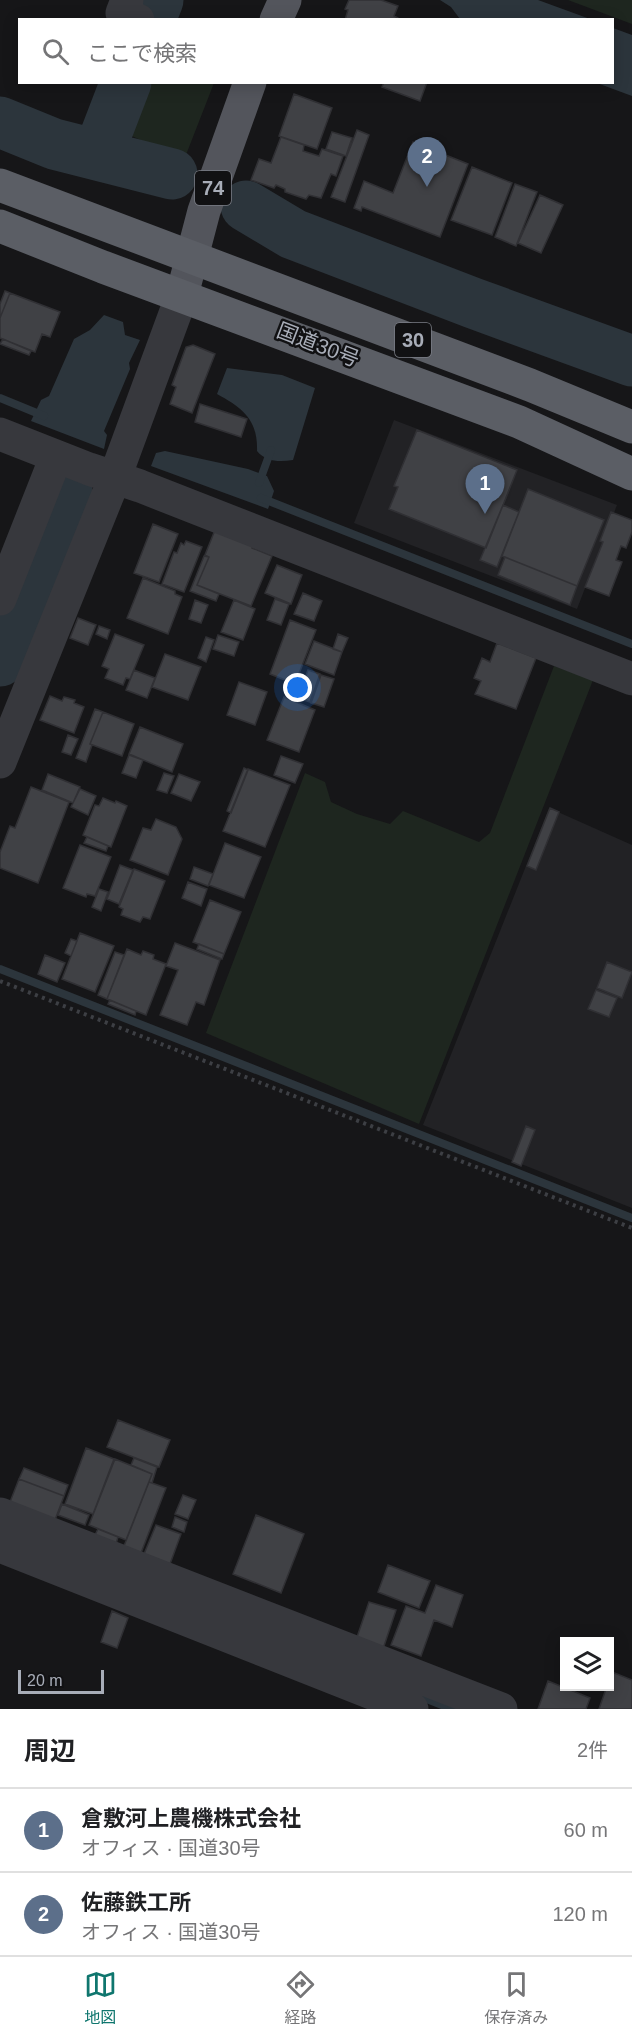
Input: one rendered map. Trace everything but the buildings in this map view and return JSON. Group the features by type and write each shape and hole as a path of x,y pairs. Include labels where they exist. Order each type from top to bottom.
{"highway":[{"name":"国道30号","path":"0,185 530,385 632,427"},
{"name":"国道30号","path":"0,226 519,422 632,474"}],"main road":[{"path":"277,18 285,0"},
{"name":"74","path":"182,296 204,211 249,84"}],"street":[{"path":"0,762 115,477 182,296"},
{"path":"0,434 632,679"},
{"path":"0,599 56,456"},
{"path":"0,1514 501,1709"},
{"path":"0,1546 412,1709"}],"path":[{"path":"0,981 632,1228"}],"shaded area":[{"path":"440,0 538,0 587,18 459,18 451,7"},
{"path":"568,0 632,0 632,24"},
{"path":"614,28 632,35 632,96 600,84 614,84"},
{"path":"139,84 214,84 184,160 121,131"},
{"path":"104,315 123,322 125,335 140,340 104,431 107,435 104,449 31,421 41,400 49,396 74,339 90,330"},
{"path":"227,368 282,375 315,388 293,460 273,460 257,451 257,440 252,423 234,404 217,394"},
{"path":"394,420 617,505 577,609 354,523"},
{"path":"165,451 248,469 267,476 274,491 268,509 151,466 156,453"},
{"path":"554,666 593,680 419,1124 206,1033 305,773 325,782 331,802 357,814 390,824 403,811 479,842 490,833"},
{"path":"549,808 632,845 632,1208 423,1125"}],"waterway":[{"path":"151,18 158,0"},
{"path":"98,155 125,84"},
{"path":"0,122 54,144 172,174"},
{"path":"246,206 293,234 632,361"},
{"path":"347,273 353,257"},
{"path":"0,398 44,416"},
{"path":"259,483 271,450"},
{"path":"0,661 67,492"},
{"path":"261,498 632,644"},
{"path":"0,969 632,1218"},
{"path":"414,1694 452,1709"}],"place":[{"name":"佐藤鉄工所","path":"427,187"},
{"name":"倉敷河上農機株式会社","path":"485,514"}]}
